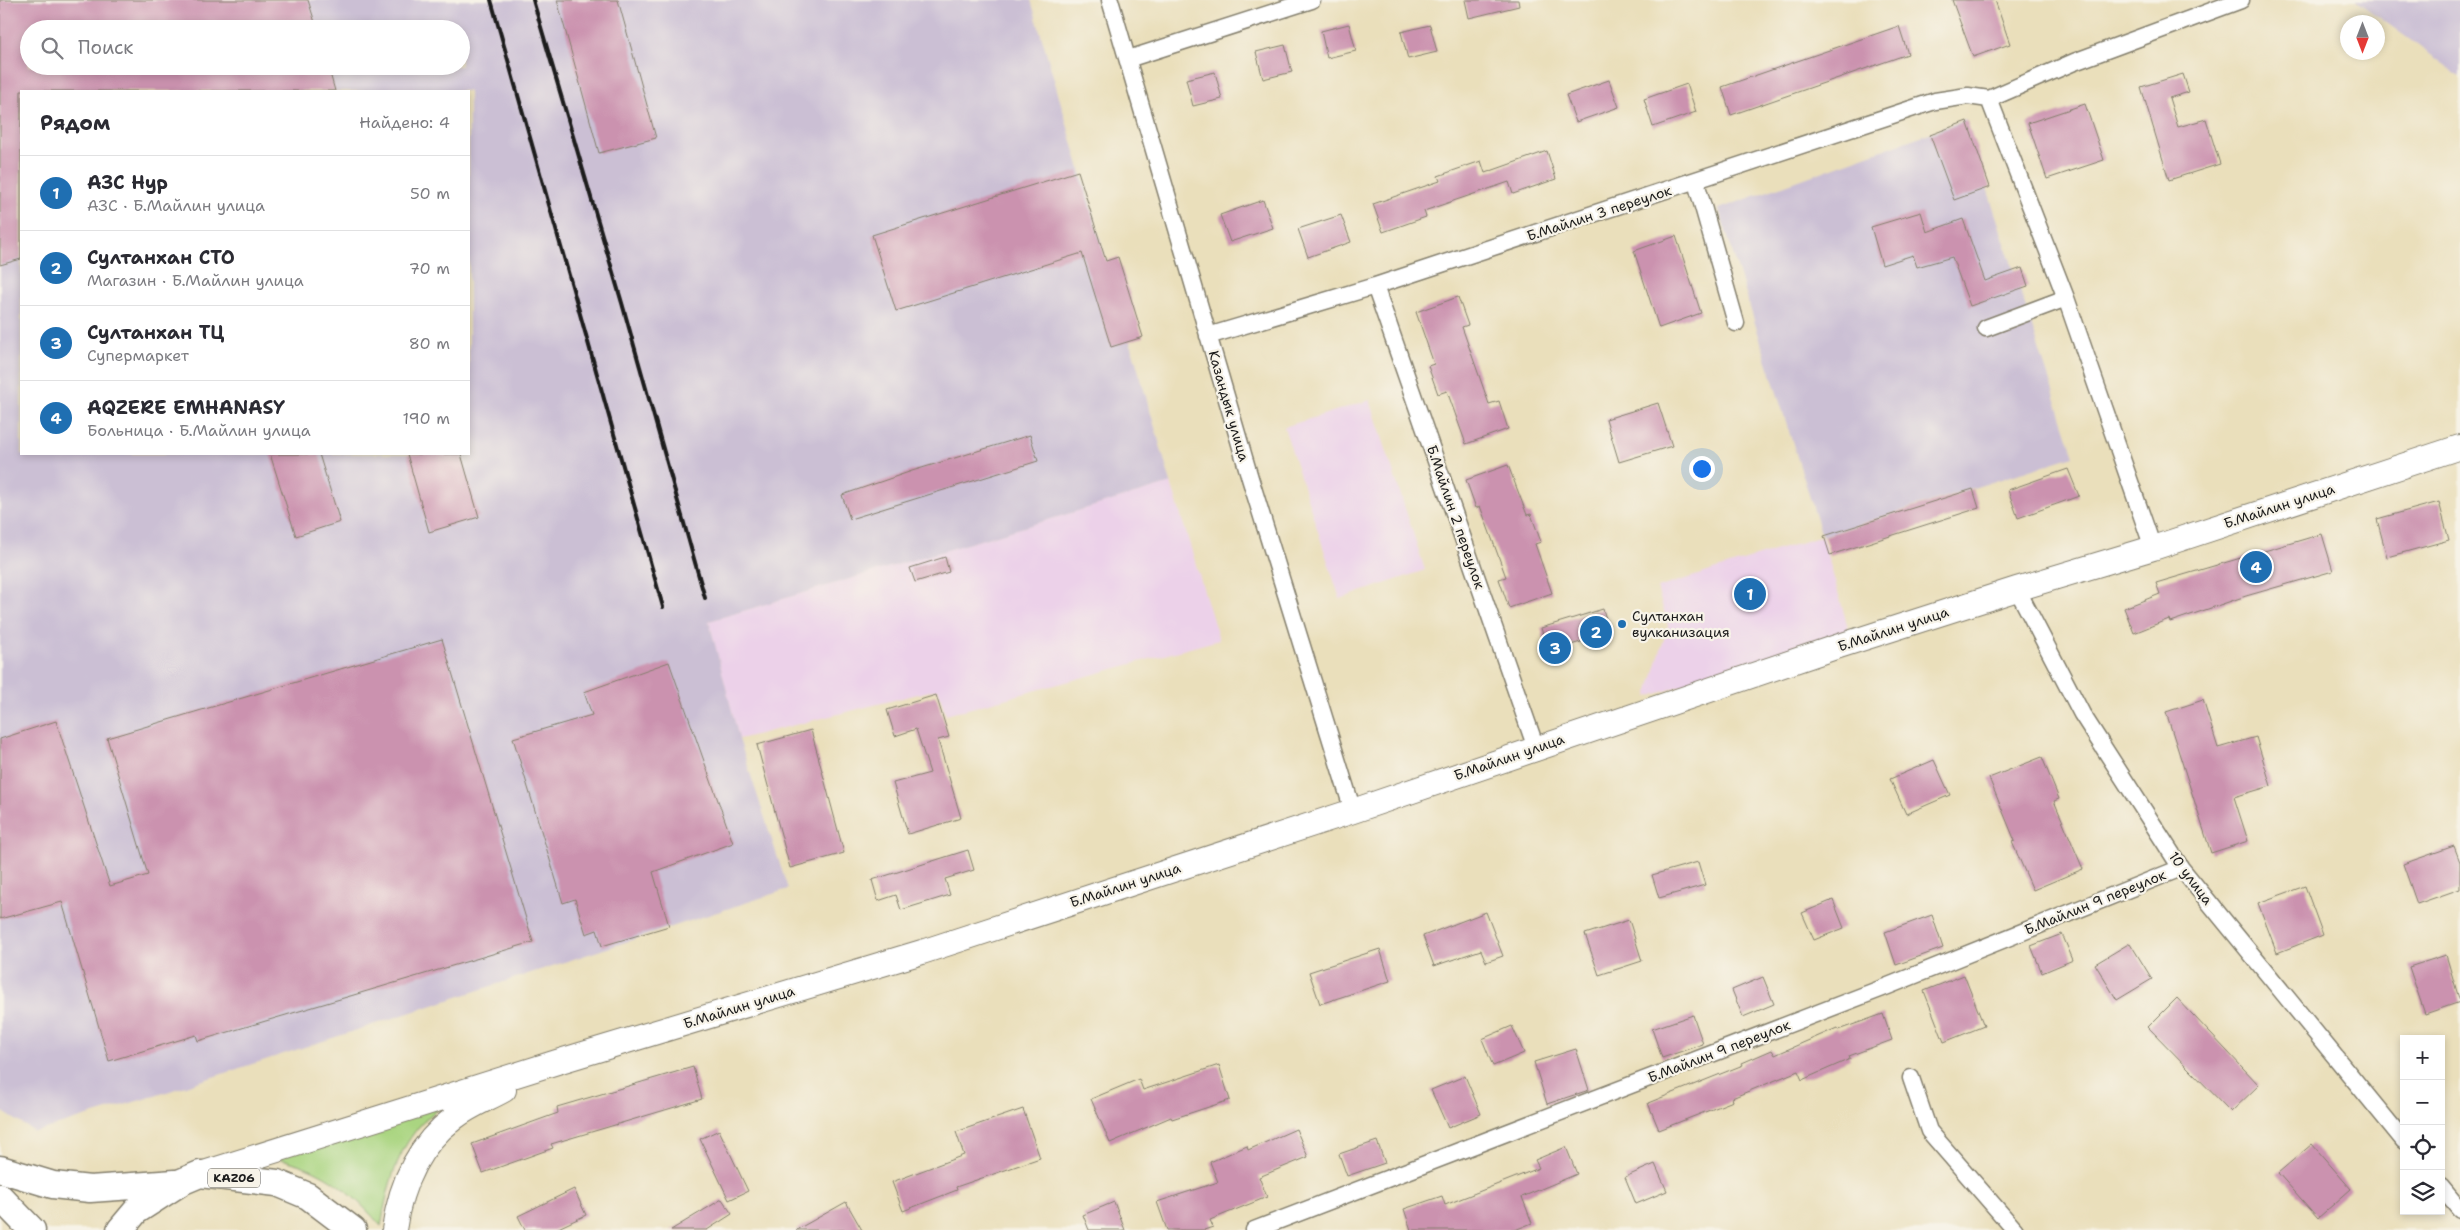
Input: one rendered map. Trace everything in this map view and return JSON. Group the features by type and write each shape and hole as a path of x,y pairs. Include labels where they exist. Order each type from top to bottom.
{"main road":[{"name":"KАZ06","path":"0,1169 53,1185 90,1188 191,1178 277,1183 308,1196 353,1230"},
{"path":"120,1230 136,1211 191,1178"},
{"path":"0,1197 32,1230"}],"street":[{"name":"Казандык улица","path":"1110,0 1208,336 1353,811"},
{"path":"1128,59 1312,0"},
{"path":"2153,548 2066,298 1989,99 2074,62 2241,0"},
{"name":"Б.Майлин 3 переулок","path":"1208,336 1375,286 1696,182 1935,101 1968,96 1989,99"},
{"path":"1696,182 1736,323"},
{"name":"Б.Майлин 2 переулок","path":"1375,286 1536,748"},
{"path":"1986,328 2066,298"},
{"name":"Б.Майлин улица","path":"557,1062 922,952 1353,811 1536,748 2017,589 2153,548 2460,447"},
{"name":"10 улица","path":"2017,589 2082,714 2181,868 2400,1136"},
{"name":"Б.Майлин 9 переулок","path":"1254,1230 1888,986 2181,868"},
{"path":"191,1178 557,1062"},
{"path":"394,1230 396,1214 412,1166 424,1147 440,1130 455,1117 476,1104 557,1062"},
{"path":"1911,1078 1929,1131 2015,1230"},
{"path":"2445,1192 2460,1210"}],"shaded area":[{"path":"0,0 1031,0 1171,483 709,621 739,739 788,889 167,1092 35,1132 0,1110"},
{"path":"2355,0 2460,0 2460,76 2385,22 2385,15 2376,15"},
{"path":"1965,120 2074,456 1822,536 1719,209"},
{"path":"1370,400 1425,570 1340,599 1284,427"},
{"path":"1171,483 1219,640 946,715 938,689 739,739 709,621"},
{"path":"1822,536 1849,631 1647,697 1668,625 1657,588"}],"green space":[{"path":"477,1084 432,1114 420,1125 411,1138 396,1165 387,1195 381,1226 353,1197 325,1176 294,1163 254,1153"}],"building":[{"path":"0,0 308,0 314,20 20,20 20,75 331,75 335,90 20,90 20,259 0,265"},
{"path":"557,0 618,0 656,138 599,153"},
{"path":"1465,0 1518,0 1519,6 1469,18"},
{"path":"1952,0 1995,0 2010,44 1973,57"},
{"path":"1349,24 1356,51 1327,58 1321,31"},
{"path":"1430,25 1437,52 1408,59 1401,32"},
{"path":"1899,26 1908,54 1731,115 1722,87"},
{"path":"1285,45 1292,72 1263,79 1256,52"},
{"path":"1215,72 1222,99 1193,106 1186,79"},
{"path":"2183,74 2189,92 2169,98 2178,127 2206,119 2220,164 2169,180 2141,87"},
{"path":"1609,80 1619,107 1576,122 1566,95"},
{"path":"1687,84 1696,112 1653,127 1644,99"},
{"path":"2085,104 2104,160 2047,179 2028,123"},
{"path":"1967,121 1990,187 1954,200 1930,135"},
{"path":"1547,151 1556,179 1513,194 1509,182 1424,211 1426,217 1383,232 1373,204 1440,181 1438,176 1481,161 1485,173"},
{"path":"1078,171 1106,261 1118,257 1143,337 1111,347 1082,253 896,311 872,235"},
{"path":"1263,200 1273,228 1230,242 1220,215"},
{"path":"1921,212 1927,232 1963,219 1985,281 2022,268 2028,286 1970,306 1952,257 1917,267 1913,255 1882,265 1871,227"},
{"path":"1341,215 1351,242 1308,257 1298,229"},
{"path":"1676,236 1701,313 1659,328 1634,251"},
{"path":"1458,297 1468,325 1462,327 1489,404 1499,401 1508,429 1466,444 1447,391 1438,394 1428,366 1434,364 1416,312"},
{"path":"1658,403 1672,446 1619,462 1606,419"},
{"path":"1030,435 1038,461 850,519 842,495 912,471"},
{"path":"270,455 319,455 340,522 296,536"},
{"path":"407,455 461,455 479,517 429,532"},
{"path":"1508,465 1527,515 1531,514 1541,542 1535,544 1552,593 1509,608 1499,579 1506,577 1480,506 1476,508 1466,480"},
{"path":"2068,469 2079,496 2018,518 2008,490"},
{"path":"1973,489 1979,508 1830,555 1824,536"},
{"path":"2439,502 2449,540 2387,557 2377,519"},
{"path":"2322,534 2333,571 2246,596 2170,622 2169,619 2134,633 2124,608 2160,594 2156,583"},
{"path":"945,557 949,572 915,582 910,568"},
{"path":"1603,609 1610,633 1548,652 1541,628"},
{"path":"442,639 533,942 198,1041 196,1035 109,1061 62,902 0,919 0,739 56,721 110,886 148,875 107,738"},
{"path":"669,662 733,843 653,872 669,926 602,946 597,930 586,934 575,899 563,903 513,738 592,715 584,692"},
{"path":"936,695 949,737 938,740 961,818 908,834 893,783 930,773 916,729 895,736 887,710"},
{"path":"2203,700 2218,748 2256,737 2271,786 2234,797 2248,841 2211,853 2166,712"},
{"path":"811,730 844,853 790,868 757,745"},
{"path":"2042,757 2059,799 2054,801 2083,869 2033,890 2012,842 2015,841 1989,778"},
{"path":"1934,760 1950,795 1906,814 1890,779"},
{"path":"2454,846 2460,862 2460,889 2417,904 2403,864"},
{"path":"968,850 974,870 945,879 950,895 901,910 896,895 878,901 872,880"},
{"path":"1698,862 1705,885 1659,898 1652,875"},
{"path":"2305,886 2323,935 2277,953 2258,903"},
{"path":"1833,900 1844,928 1814,940 1802,913"},
{"path":"1486,912 1503,956 1486,962 1481,950 1434,966 1423,936"},
{"path":"1932,915 1943,948 1896,965 1885,932"},
{"path":"1629,920 1642,961 1599,975 1585,934"},
{"path":"2062,934 2073,960 2042,973 2031,946"},
{"path":"2130,943 2152,979 2117,1000 2095,964"},
{"path":"1380,949 1390,981 1320,1004 1309,972"},
{"path":"2446,955 2460,1002 2425,1014 2409,967"},
{"path":"1964,975 1984,1026 1944,1042 1924,991"},
{"path":"1763,977 1774,1004 1743,1017 1732,990"},
{"path":"2177,998 2259,1085 2231,1112 2148,1027"},
{"path":"1883,1014 1892,1040 1849,1056 1850,1059 1802,1080 1798,1071 1732,1098 1733,1101 1659,1130 1648,1103 1743,1065 1742,1063 1772,1050 1775,1055 1837,1028 1838,1030"},
{"path":"1693,1015 1703,1044 1662,1058 1652,1029"},
{"path":"1512,1026 1524,1053 1493,1066 1482,1039"},
{"path":"1576,1049 1589,1090 1547,1104 1534,1062"},
{"path":"1219,1065 1230,1100 1172,1119 1171,1117 1110,1143 1091,1099 1139,1079 1143,1090"},
{"path":"693,1067 702,1099 551,1144 553,1148 483,1173 472,1144 558,1113 557,1107"},
{"path":"1465,1076 1481,1114 1448,1128 1431,1090"},
{"path":"1023,1109 1040,1158 956,1187 957,1190 903,1211 892,1182 964,1155 956,1132"},
{"path":"1296,1129 1308,1157 1259,1177 1267,1197 1210,1220 1213,1227 1204,1230 1167,1230 1157,1202 1218,1182 1210,1162 1247,1146 1248,1150"},
{"path":"719,1130 748,1191 729,1200 700,1139"},
{"path":"1377,1141 1385,1163 1347,1176 1339,1154"},
{"path":"2312,1144 2351,1189 2318,1218 2278,1173"},
{"path":"1566,1147 1577,1174 1522,1197 1532,1223 1515,1230 1411,1230 1404,1209 1442,1196 1445,1205 1539,1168 1535,1160"},
{"path":"1655,1164 1667,1191 1636,1204 1625,1177"},
{"path":"574,1189 586,1215 554,1230 525,1230 518,1216"},
{"path":"722,1199 732,1214 707,1230 671,1230"},
{"path":"846,1202 862,1230 796,1230"},
{"path":"1114,1202 1125,1230 1089,1230 1083,1215"}],"railway":[{"path":"491,0 663,607"},
{"path":"533,0 622,303 705,598"}],"place":[{"name":"AQZERE EMHANASY","path":"2256,567"},
{"name":"АЗС Нур","path":"1750,594"},
{"name":"Султанхан вулканизация","path":"1622,624"},
{"name":"Султанхан СТО","path":"1596,632"},
{"name":"Султанхан ТЦ","path":"1555,648"}]}
